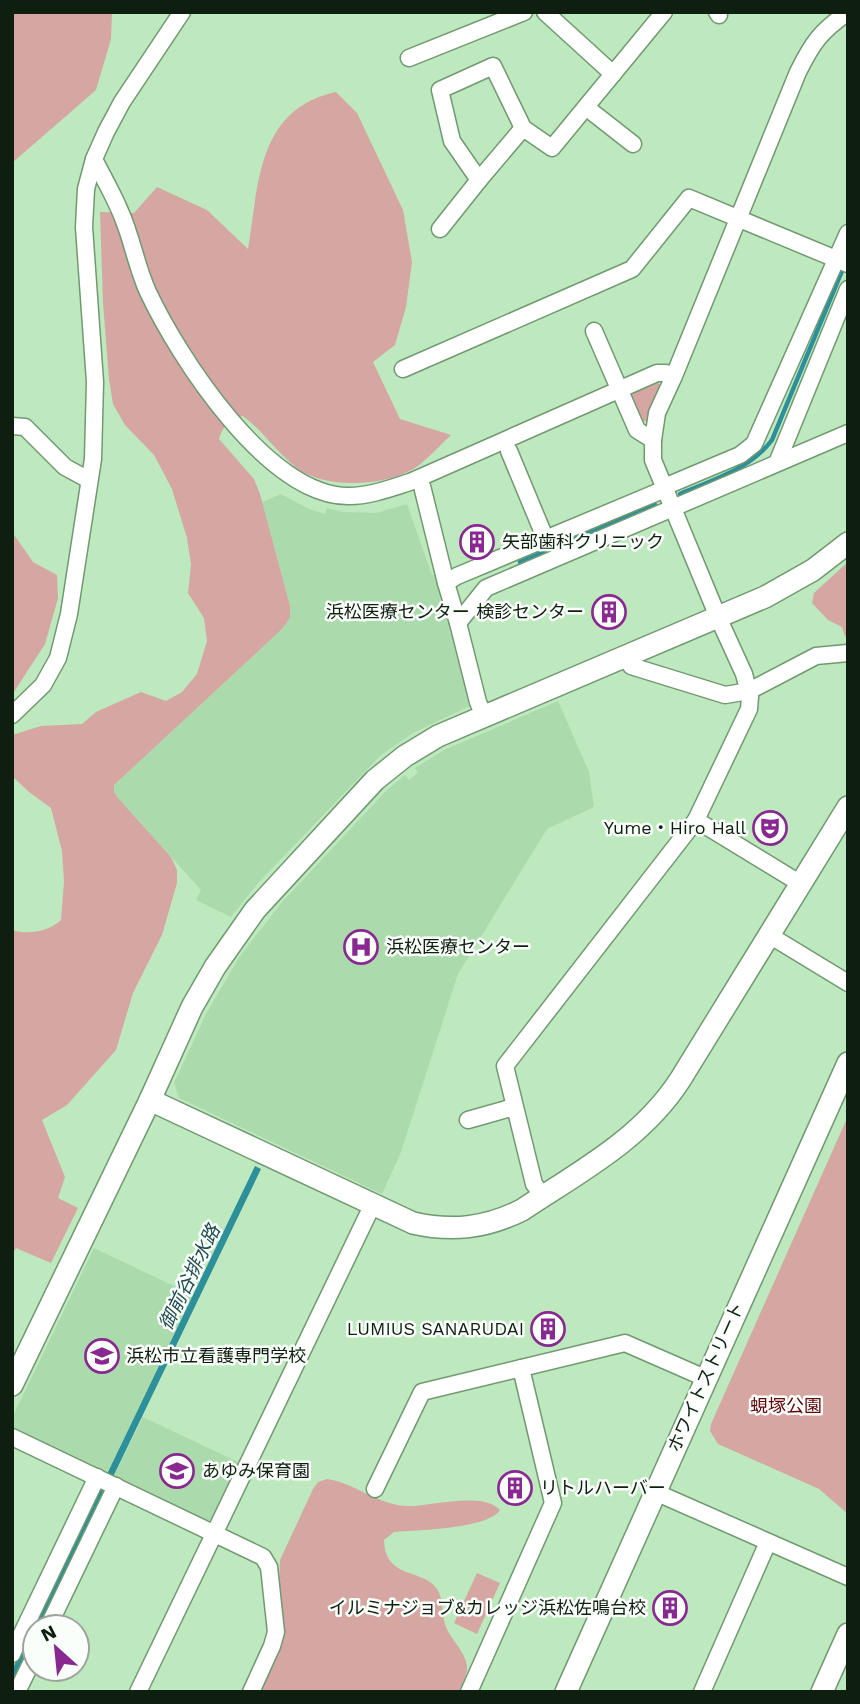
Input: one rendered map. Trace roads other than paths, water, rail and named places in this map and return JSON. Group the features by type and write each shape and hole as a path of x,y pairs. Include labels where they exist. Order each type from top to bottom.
{"street":[{"path":"12,715 43,685 58,658 69,614 93,459 95,382 84,227 86,189 94,159 122,102 182,12"},
{"path":"409,58 524,12"},
{"path":"544,12 613,74"},
{"path":"479,180 452,141 440,90 493,66 523,128 552,148 664,12"},
{"path":"543,1196 534,1184 505,1073 508,1060 696,820 749,709 749,691 744,674 653,460 657,413 798,72 811,46 825,29 848,12"},
{"path":"587,108 633,144"},
{"path":"440,229 523,128"},
{"path":"94,159 121,213 147,289 176,346 221,408 270,461 296,481 312,488 347,496 400,485 657,373 674,376"},
{"path":"403,369 632,269 689,198 842,262"},
{"path":"446,583 740,455 754,444 842,262 848,233"},
{"path":"777,463 848,289"},
{"path":"594,331 638,430 653,440"},
{"path":"12,426 25,427 65,467 89,480"},
{"path":"457,623 486,587 848,433"},
{"path":"509,451 546,540"},
{"path":"422,486 478,702 484,716"},
{"path":"12,1385 192,1007 215,967 241,928 271,892 390,767 429,741 789,584 813,570 848,543"},
{"path":"626,656 631,667 725,695 749,691 816,656 848,653"},
{"path":"150,1100 413,1223 431,1227 468,1228 505,1219 617,1147 658,1110 680,1080 848,807"},
{"path":"696,820 801,884"},
{"path":"769,935 848,983"},
{"name":"ホワイトストリート","path":"566,1692 848,1063"},
{"path":"468,1120 514,1107"},
{"path":"138,1692 372,1206"},
{"path":"375,1489 422,1392 625,1343 705,1378"},
{"path":"469,1692 553,1503 521,1368"},
{"path":"12,1437 259,1554 268,1567 276,1632 251,1692"},
{"path":"12,1654 97,1477"},
{"path":"55,1613 116,1486"},
{"path":"655,1492 848,1577"},
{"path":"702,1692 768,1542"},
{"path":"822,1692 848,1634"}],"water":[{"path":"255,1166 261,1169 113,1477 107,1474"},
{"path":"99,1489 106,1492 48,1613 39,1613"},
{"path":"21,1651 21,1668 12,1686 12,1670"}],"waterway":[{"path":"680,494 742,466 772,440 842,271"},
{"path":"520,562 655,505"}],"place":[{"name":"矢部歯科クリニック","path":"477,542"},
{"name":"浜松医療センター 検診センター","path":"609,612"},
{"name":"Yume・Hiro Hall","path":"770,828"},
{"name":"浜松医療センター","path":"361,947"},
{"name":"LUMIUS SANARUDAI","path":"548,1329"},
{"name":"浜松市立看護専門学校","path":"102,1356"},
{"name":"あゆみ保育園","path":"177,1471"},
{"name":"リトルハーバー","path":"515,1488"},
{"name":"イルミナジョブ&カレッジ浜松佐鳴台校","path":"670,1608"}],"water label":[{"name":"御前谷排水路","path":"189,1277"}],"park label":[{"name":"蜆塚公園","path":"786,1406"}]}
